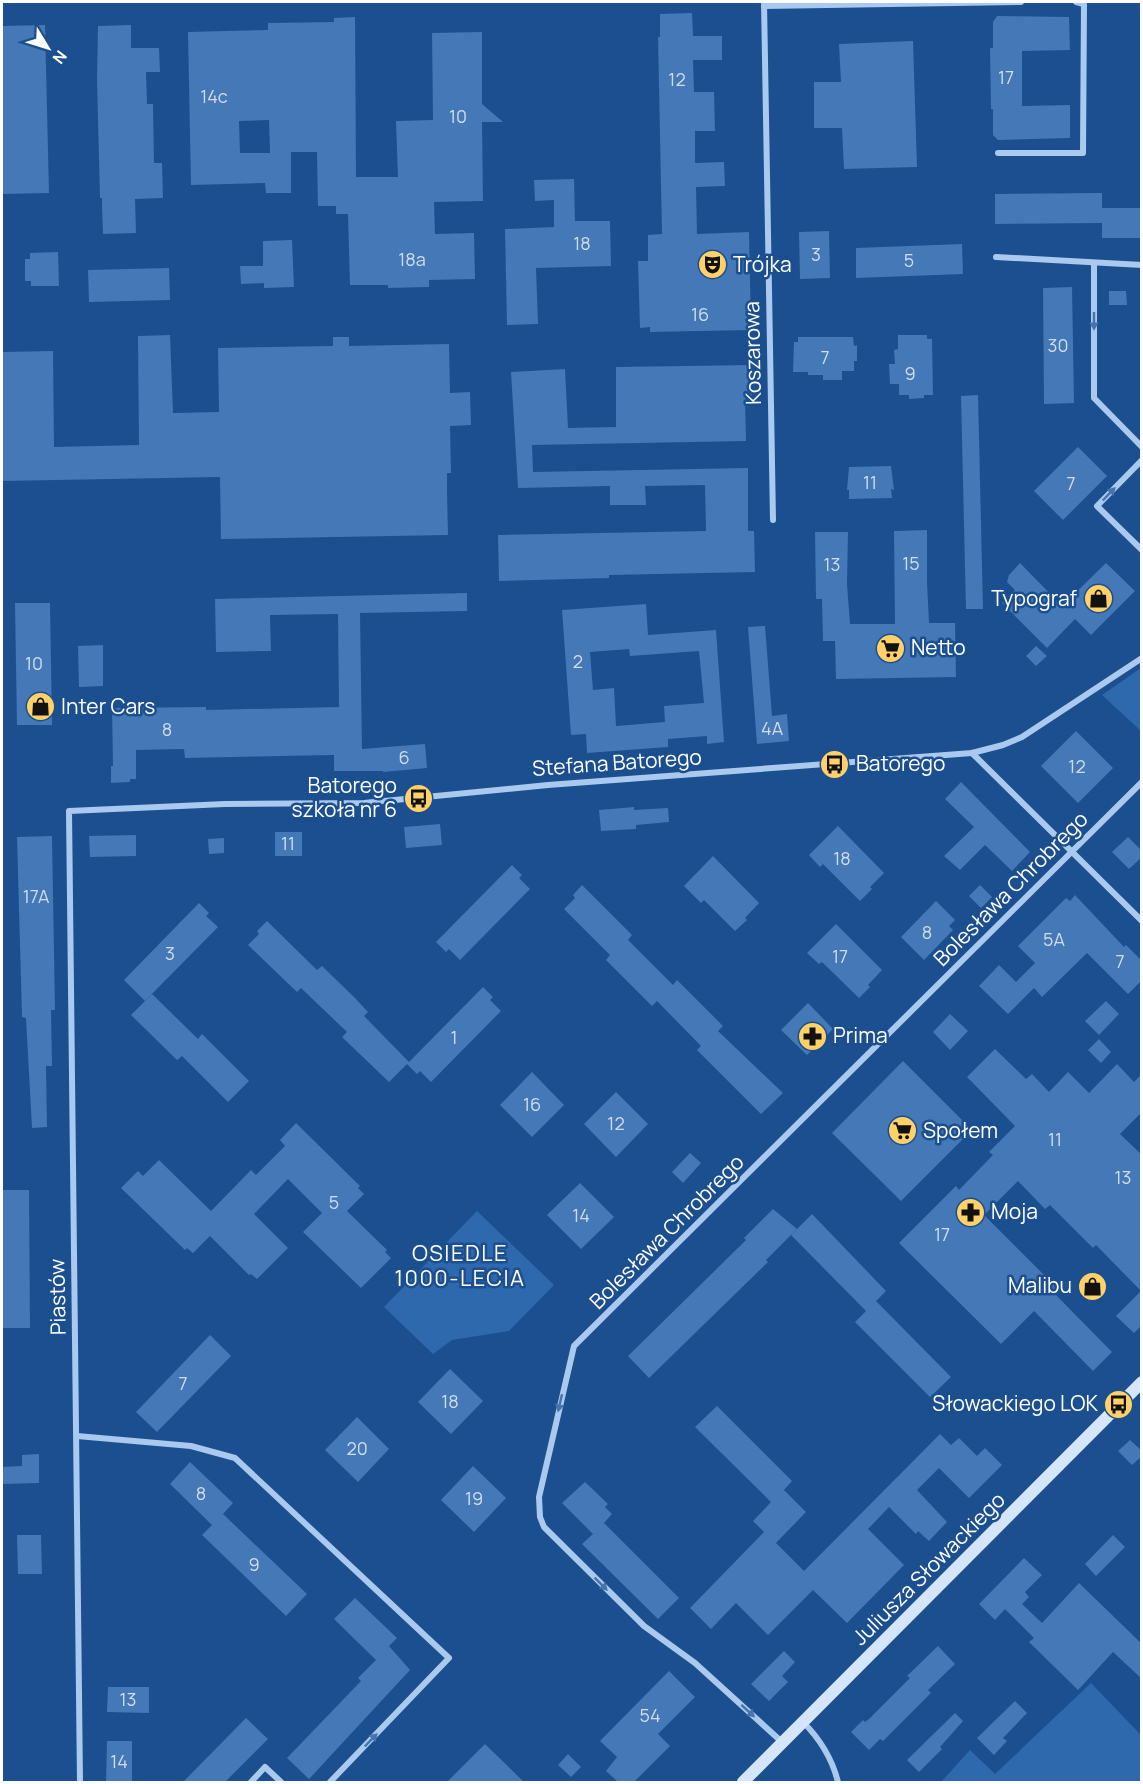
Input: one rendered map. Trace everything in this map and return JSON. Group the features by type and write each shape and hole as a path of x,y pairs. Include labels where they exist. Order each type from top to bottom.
{"street":[{"name":"Koszarowa","path":"772,520 764,4 1020,2"},
{"path":"998,153 1083,153 1084,4 1076,2"},
{"path":"996,257 1142,266"},
{"path":"1095,263 1095,398 1142,447"},
{"path":"1142,460 1097,506 1142,550"},
{"name":"Stefana Batorego","path":"69,811 225,804 364,803 548,785 972,753 1003,745 1022,737 1142,658"},
{"path":"972,753 1142,921"},
{"name":"Bolesława Chrobrego","path":"782,1742 695,1663 644,1626 544,1527 538,1508 539,1497 574,1346 1142,782"},
{"name":"Piastów","path":"69,811 80,1782"},
{"name":"Juliusza Słowackiego","path":"743,1782 1142,1382"},
{"path":"77,1436 191,1446 236,1458 449,1658 330,1782"},
{"path":"803,1722 818,1737 835,1770 838,1782"},
{"path":"251,1782 265,1767 281,1782"}],"shaded area":[{"path":"1141,668 1141,731 1102,695"},
{"path":"477,1211 554,1285 509,1331 452,1340 433,1354 384,1307"},
{"path":"1091,1683 1141,1735 1141,1782 941,1782 970,1750 995,1774"}],"building":[{"path":"692,13 693,36 722,36 722,60 693,60 694,92 714,92 715,131 695,131 695,163 724,162 725,186 696,187 697,234 749,232 751,330 650,332 650,327 640,328 638,261 648,261 648,235 662,234 658,37 660,37 660,14"},
{"path":"997,16 1069,17 1070,50 1022,51 1022,106 1070,105 1070,138 998,140 993,135 990,48 993,48 993,22"},
{"path":"355,17 356,177 398,177 396,121 433,120 432,33 482,32 482,104 503,122 482,122 483,201 434,202 435,234 474,233 475,279 429,280 429,287 388,288 388,285 350,285 348,214 336,214 336,206 318,206 317,152 291,152 291,193 266,193 265,183 191,185 188,32 268,30 268,23 334,22 334,18","holes":["269,120 270,153 240,153 239,121"]},
{"path":"45,25 49,193 2,194 2,26"},
{"path":"131,25 131,48 159,48 160,72 146,72 147,104 153,104 154,163 162,163 163,198 135,199 136,233 103,234 97,80 98,26"},
{"path":"913,41 917,167 844,169 842,128 814,128 814,82 841,82 839,44"},
{"path":"574,179 575,221 610,221 611,266 536,268 538,324 507,325 505,229 554,227 554,200 535,201 534,180"},
{"path":"1102,193 1102,208 1142,208 1142,238 1102,238 1102,223 995,224 995,194"},
{"path":"829,231 830,278 800,279 799,232"},
{"path":"292,240 294,287 264,288 264,283 241,284 240,266 263,266 263,241"},
{"path":"962,244 963,274 856,278 856,248"},
{"path":"58,252 59,286 31,286 31,281 25,281 25,259 30,259 30,253"},
{"path":"169,268 170,300 89,302 88,270"},
{"path":"1072,287 1074,403 1044,404 1043,288"},
{"path":"1109,291 1126,291 1127,305 1109,305"},
{"path":"170,335 173,413 219,412 218,348 333,346 333,337 349,337 349,346 449,344 450,393 470,392 471,425 450,426 451,473 447,473 448,535 221,539 220,477 2,481 2,352 53,351 54,447 139,445 138,336"},
{"path":"898,335 927,335 927,339 932,339 933,395 909,399 909,395 899,395 899,384 890,384 889,364 895,364 894,350 898,349"},
{"path":"798,337 853,337 854,346 857,345 857,361 854,361 854,371 842,371 842,380 823,380 823,375 793,372 794,342 798,342"},
{"path":"752,365 752,399 745,399 746,441 532,445 533,472 748,468 748,531 754,531 755,572 609,575 609,578 499,581 498,535 706,531 705,485 645,486 646,505 610,505 610,486 518,488 511,372 565,369 568,428 616,427 616,367"},
{"path":"978,395 983,609 966,609 961,396"},
{"path":"1078,447 1107,476 1063,520 1034,491"},
{"path":"891,466 894,490 891,489 892,498 849,499 849,490 847,490 849,467"},
{"path":"927,530 929,623 955,623 956,677 836,679 835,641 823,641 822,599 816,599 815,532 848,532 847,584 850,624 895,624 894,531"},
{"path":"1020,563 1062,606 1106,563 1135,591 1091,635 1075,619 1047,648 1002,603 1015,590 1007,582 1009,575"},
{"path":"467,593 467,611 360,613 362,749 425,744 427,768 383,772 334,771 334,755 185,758 184,749 136,750 136,779 130,779 130,782 111,783 112,708 206,707 206,710 339,707 338,614 270,615 271,651 216,652 215,599"},
{"path":"15,603 50,603 52,725 17,725"},
{"path":"646,604 648,635 716,630 724,742 707,744 707,736 668,739 668,747 587,753 586,734 571,735 562,610","holes":["629,649 630,656 699,651 704,703 664,706 665,722 616,726 614,688 593,690 590,652"]},
{"path":"765,626 772,716 787,714 789,741 757,744 748,627"},
{"path":"103,645 103,686 79,687 78,646"},
{"path":"1036,646 1047,656 1036,666 1026,656"},
{"path":"1076,731 1113,768 1078,803 1041,766"},
{"path":"961,782 1030,852 1012,871 985,845 960,870 944,856 974,827 945,799"},
{"path":"634,807 634,810 668,808 669,822 636,825 636,829 601,831 599,810"},
{"path":"440,824 442,845 406,848 404,827"},
{"path":"838,826 884,873 860,901 823,864 820,867 809,855"},
{"path":"275,832 302,832 302,856 275,856"},
{"path":"136,835 136,856 90,857 89,836"},
{"path":"52,836 55,1010 51,1010 52,1066 46,1066 47,1127 32,1128 26,1018 22,1017 17,837"},
{"path":"1128,837 1142,851 1142,857 1129,869 1112,852"},
{"path":"224,838 224,853 209,854 208,839"},
{"path":"713,856 759,903 745,918 747,920 735,931 704,900 701,903 684,886"},
{"path":"512,865 522,875 519,878 530,889 460,960 449,949 446,952 436,942"},
{"path":"582,885 632,935 628,940 673,985 677,980 723,1026 718,1031 783,1093 761,1114 697,1050 701,1046 657,1001 652,1006 606,960 610,955 564,909 575,898 573,895"},
{"path":"980,885 992,897 981,908 969,896"},
{"path":"1075,895 1124,947 1126,945 1142,961 1142,980 1128,994 1087,953 1042,997 1034,988 1008,1014 979,986 999,965 1016,982 1035,963 1018,946 1066,898 1070,901"},
{"path":"936,901 955,920 949,926 953,930 924,960 901,937"},
{"path":"199,903 209,913 206,916 218,927 145,1001 124,980"},
{"path":"267,921 317,970 322,966 355,998 368,1012 364,1016 409,1062 483,987 493,997 490,1000 501,1011 431,1082 420,1071 417,1074 407,1064 389,1082 342,1037 347,1032 301,988 297,992 248,945"},
{"path":"836,924 882,970 859,998 822,962 819,964 807,953"},
{"path":"152,994 198,1039 202,1034 249,1081 228,1102 182,1056 177,1060 131,1015"},
{"path":"1106,1001 1119,1014 1099,1035 1085,1021"},
{"path":"808,1003 833,1029 807,1055 781,1030"},
{"path":"950,1014 968,1031 950,1050 933,1032"},
{"path":"1099,1039 1111,1052 1101,1063 1088,1050"},
{"path":"995,1049 1026,1079 1032,1074 1049,1092 1068,1072 1089,1093 1117,1064 1134,1082 1142,1074 1142,1112 1120,1134 1142,1155 1142,1325 1134,1333 1116,1316 1141,1291 1096,1245 1093,1248 1050,1205 1045,1209 1018,1181 984,1215 1057,1288 1053,1292 1112,1352 1093,1371 1034,1311 1001,1344 899,1243 956,1186 959,1190 993,1155 989,1152 1015,1126 967,1077"},
{"name":"Społem","path":"903,1061 972,1130 901,1201 832,1133"},
{"path":"532,1072 564,1105 532,1137 500,1105"},
{"path":"616,1092 648,1124 616,1157 584,1124"},
{"path":"296,1123 360,1186 358,1188 364,1194 347,1211 387,1250 385,1252 391,1258 361,1288 303,1232 322,1213 288,1179 254,1214 288,1248 257,1279 249,1275 210,1236 193,1253 187,1248 185,1250 121,1188 138,1171 143,1176 159,1160 211,1211 251,1170 256,1175 285,1146 280,1140"},
{"path":"690,1153 701,1163 683,1183 672,1172"},
{"path":"580,1183 614,1217 581,1249 547,1215"},
{"path":"2,1190 29,1190 30,1328 2,1328"},
{"path":"773,1209 797,1229 766,1260 768,1262 649,1378 628,1356 746,1240 744,1238"},
{"path":"812,1214 886,1291 876,1301 951,1377 930,1397 855,1322 866,1311 791,1235"},
{"path":"210,1335 231,1356 157,1432 136,1412"},
{"path":"450,1369 483,1401 451,1434 418,1402"},
{"path":"717,1406 792,1481 784,1490 806,1512 776,1543 804,1571 940,1434 951,1445 959,1438 977,1456 985,1448 1002,1465 969,1498 939,1468 917,1490 947,1522 929,1541 918,1531 916,1534 889,1507 868,1529 904,1565 847,1623 813,1590 768,1635 736,1603 711,1629 690,1608 764,1532 753,1521 771,1502 695,1427"},
{"path":"357,1417 389,1449 358,1482 325,1450"},
{"path":"1130,1440 1142,1451 1142,1456 1132,1465 1118,1451"},
{"path":"39,1454 39,1483 2,1484 2,1467 22,1466 22,1455"},
{"path":"190,1462 233,1503 223,1514 307,1594 286,1616 202,1535 212,1525 170,1484"},
{"path":"473,1466 506,1498 474,1532 441,1500"},
{"path":"585,1482 608,1504 605,1507 612,1514 604,1523 679,1598 658,1619 582,1544 593,1534 562,1503"},
{"path":"17,1535 41,1535 42,1574 18,1574"},
{"path":"1113,1535 1125,1547 1096,1576 1085,1564"},
{"path":"1024,1558 1042,1575 1025,1592 1029,1597 1022,1604 1042,1623 1079,1583 1142,1644 1142,1679 1113,1652 1078,1690 1029,1642 1034,1638 1005,1609 995,1620 979,1604"},
{"path":"355,1598 397,1638 389,1646 410,1670 309,1779 287,1758 361,1681 358,1678 376,1660 334,1619"},
{"path":"938,1646 955,1664 928,1690 931,1693 883,1741 880,1739 869,1750 851,1732 863,1720 865,1722 870,1718 910,1678 907,1676"},
{"path":"784,1651 795,1662 782,1676 788,1682 769,1701 751,1684"},
{"path":"669,1671 695,1697 658,1734 670,1746 634,1782 618,1782 606,1771 617,1757 600,1741"},
{"path":"108,1687 149,1687 149,1713 107,1712"},
{"path":"1015,1701 1027,1713 1003,1738 1007,1741 994,1755 977,1738"},
{"path":"955,1713 963,1721 940,1747 942,1749 919,1772 907,1760"},
{"path":"246,1718 268,1739 225,1782 183,1782"},
{"path":"107,1741 132,1741 132,1782 106,1782"},
{"path":"485,1744 524,1782 447,1782"},
{"path":"568,1754 581,1767 571,1777 558,1765"}],"place":[{"name":"Trójka","path":"712,265"},
{"name":"Typograf","path":"1098,599"},
{"name":"Netto","path":"890,648"},
{"name":"Inter Cars","path":"40,707"},
{"name":"Batorego","path":"835,764"},
{"name":"Batorego szkoła nr 6","path":"418,798"},
{"name":"Prima","path":"812,1036"},
{"name":"Społem","path":"902,1131"},
{"name":"Moja","path":"970,1212"},
{"name":"Malibu","path":"1093,1286"},
{"name":"Słowackiego LOK","path":"1119,1404"}],"district":[{"name":"OSIEDLE 1000-LECIA","path":"460,1266"}]}
